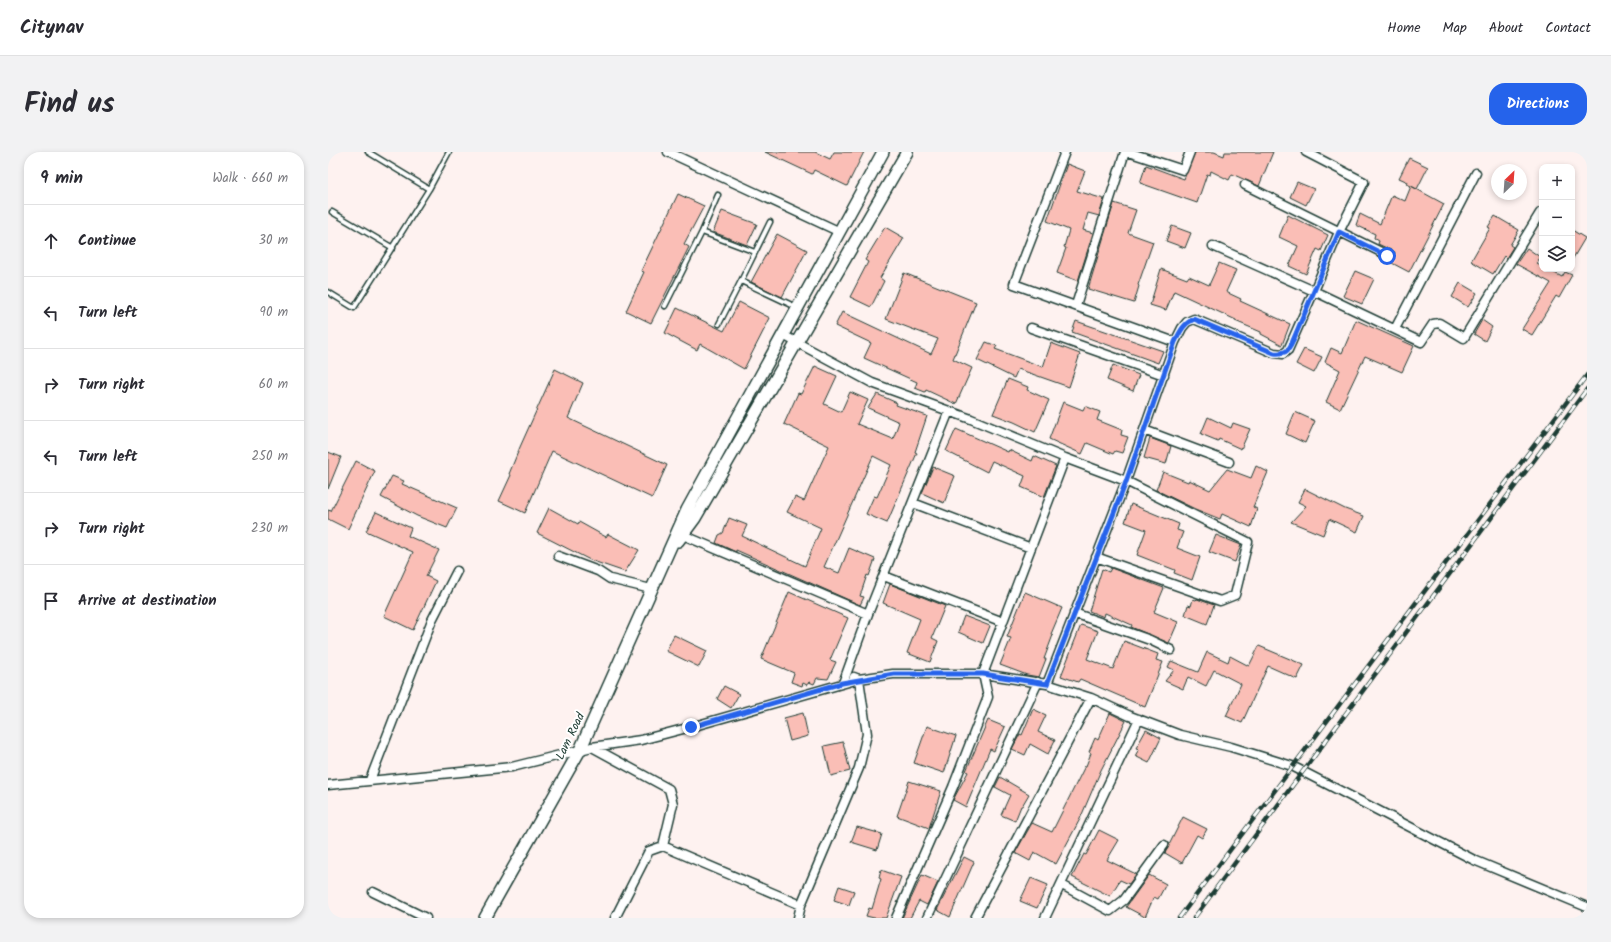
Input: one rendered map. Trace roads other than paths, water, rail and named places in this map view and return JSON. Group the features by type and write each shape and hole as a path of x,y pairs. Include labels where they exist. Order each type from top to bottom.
{"main road":[{"path":"665,559 687,510 883,152"},
{"path":"665,559 695,518 907,152"},
{"name":"Lam Road","path":"485,918 580,750 665,559"}],"street":[{"path":"668,152 840,232"},
{"path":"1065,152 1014,284 1175,342"},
{"path":"1076,306 1124,152"},
{"path":"1128,152 1184,170 1190,152"},
{"path":"1047,684 1126,482 1175,342 1182,328 1187,322 1194,319 1274,353 1282,354 1288,350 1339,232 1364,182 1306,152"},
{"path":"1395,329 1476,173"},
{"path":"1245,185 1387,256"},
{"path":"1213,246 1314,291 1421,342 1432,324 1439,323 1464,338 1539,215"},
{"path":"1031,328 1164,375"},
{"path":"783,335 872,383 949,411 1126,482 1248,542 1235,595 1220,601 1096,557"},
{"path":"842,683 949,411"},
{"path":"1144,430 1229,462"},
{"path":"896,918 953,787 988,697 983,674 1065,458"},
{"path":"913,503 1031,548"},
{"path":"683,535 868,614"},
{"path":"558,556 598,571 610,578 651,589"},
{"path":"370,780 432,620 457,571"},
{"path":"884,576 1003,622"},
{"path":"1074,613 1150,640 1171,650"},
{"path":"846,673 859,679"},
{"path":"328,785 512,767 592,747 641,740 859,679 894,674 983,674 1047,684 1091,698 1180,735 1231,747 1292,766 1474,860 1587,907"},
{"path":"798,918 801,905 859,768 867,734 859,679"},
{"path":"927,918 1038,682"},
{"path":"975,918 1091,698"},
{"path":"1045,918 1062,885 1065,875 1139,719"},
{"path":"592,747 669,788 673,804 663,846"},
{"path":"1062,885 1110,911 1124,900 1164,845"},
{"path":"615,918 649,851 663,846 801,905"},
{"path":"374,892 426,918"}],"lane":[{"path":"368,152 429,189"},
{"path":"328,292 354,308 429,189 449,152"},
{"path":"665,306 702,232 718,195"},
{"path":"332,212 393,248"},
{"path":"719,324 770,222"},
{"path":"702,232 755,252"},
{"path":"741,281 798,308"}],"railway":[{"path":"1179,918 1587,375"},
{"path":"1194,918 1587,389"}]}
